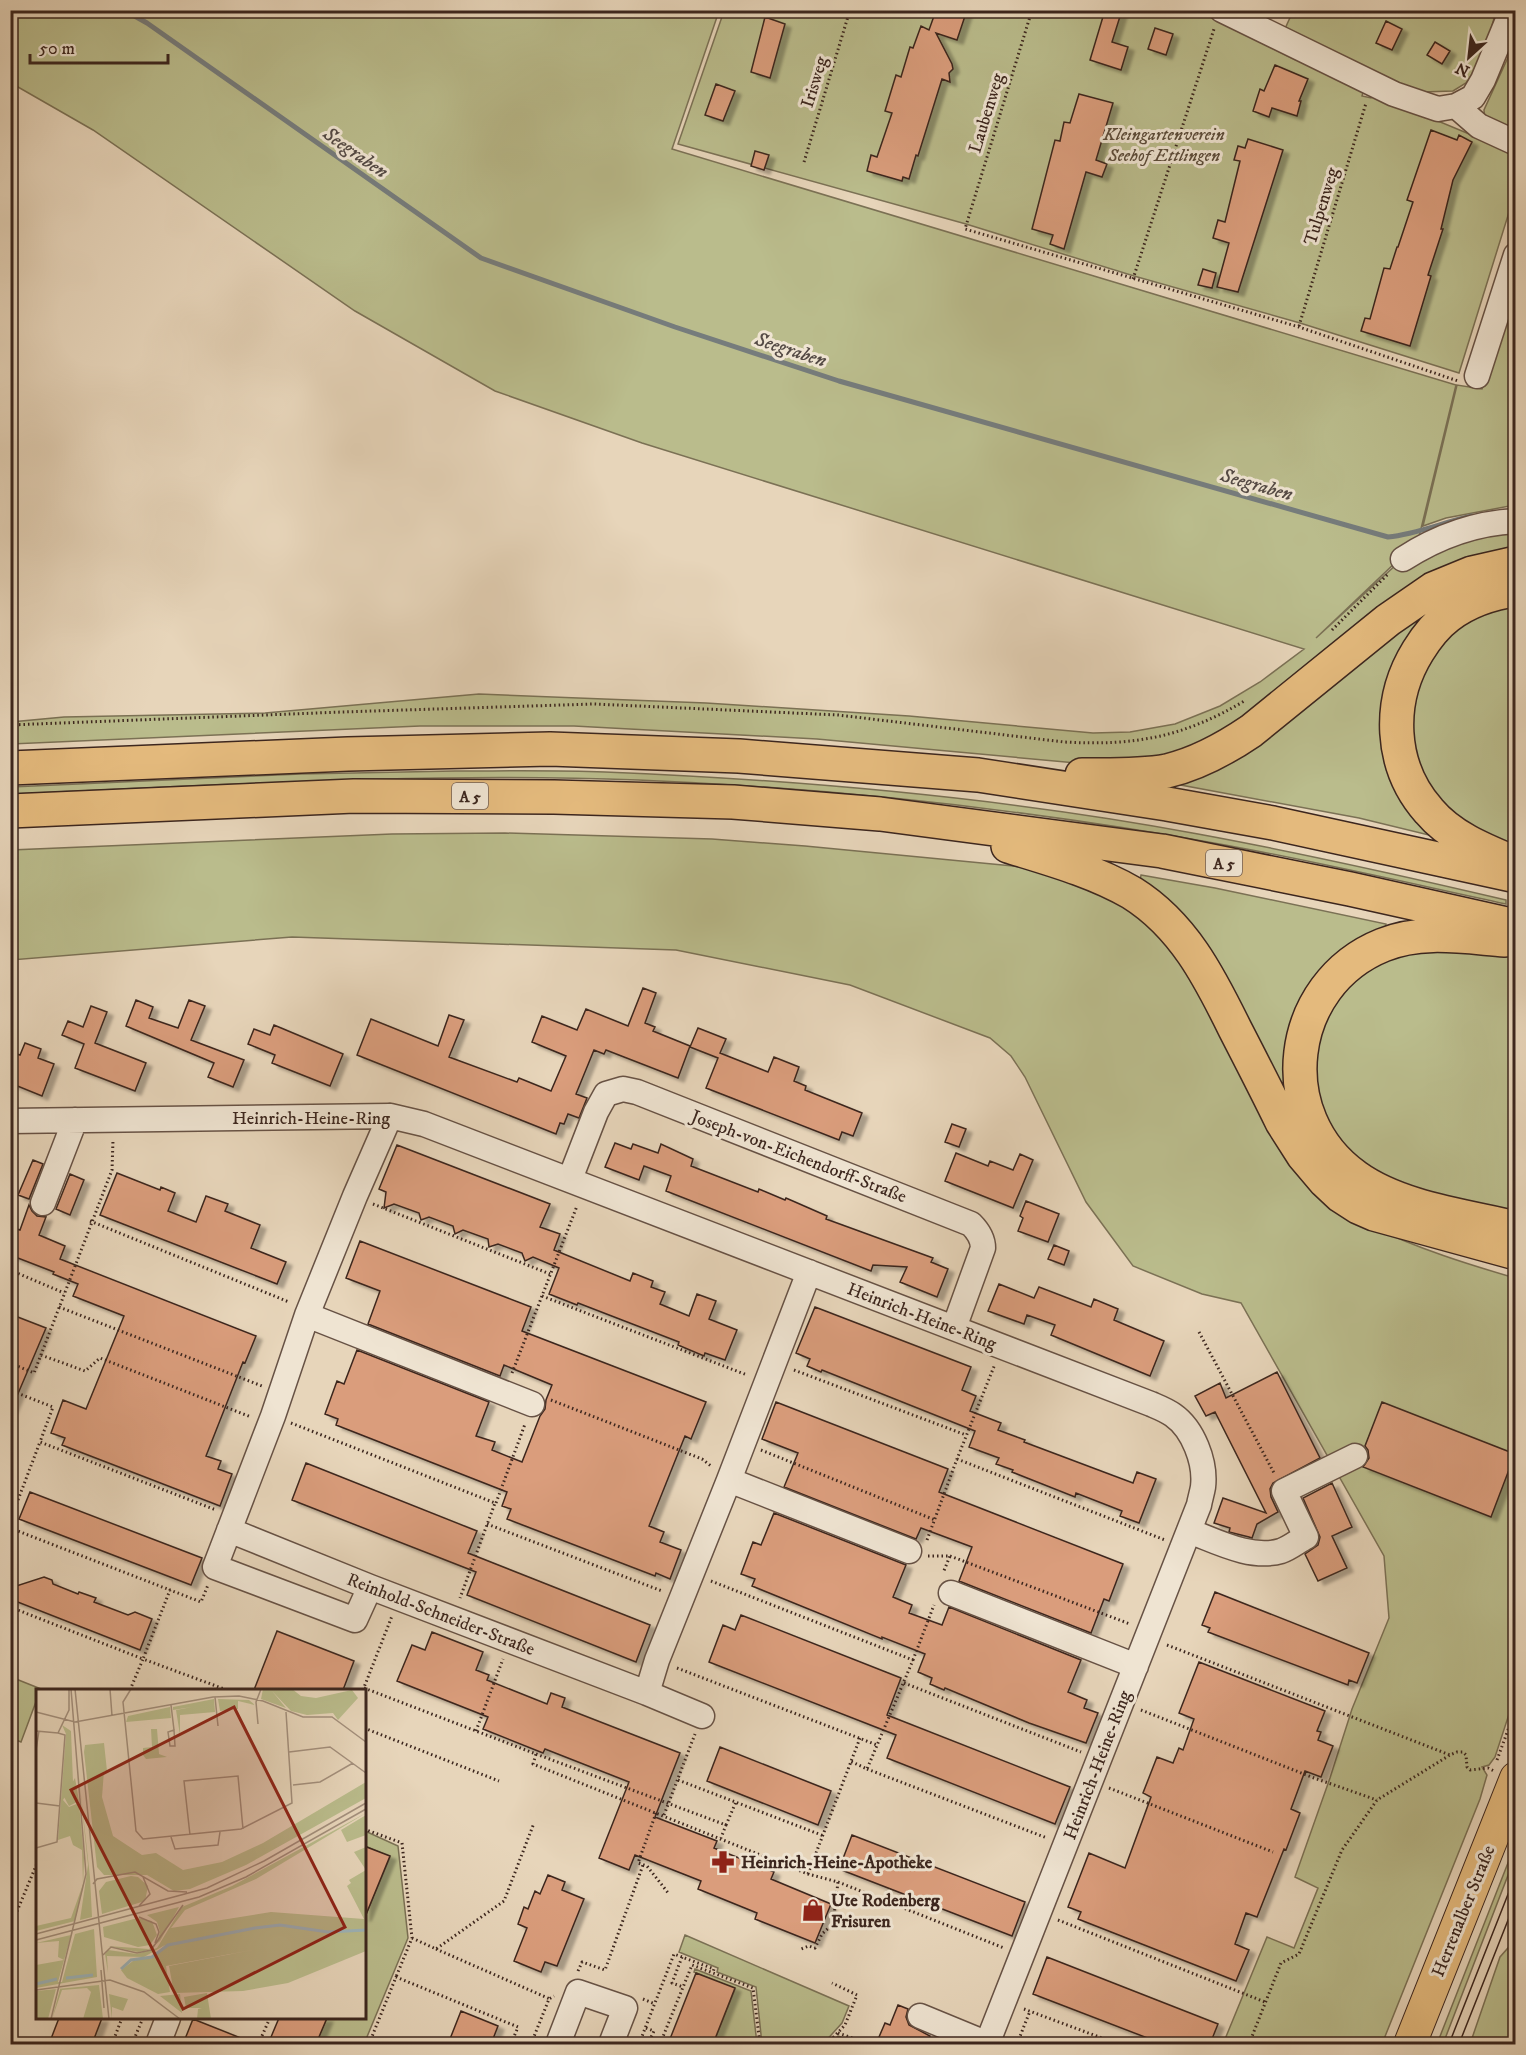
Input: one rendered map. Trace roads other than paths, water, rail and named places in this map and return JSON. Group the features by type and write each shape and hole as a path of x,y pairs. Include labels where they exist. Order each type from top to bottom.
{"highway":[{"path":"978,776 1137,774 1167,771 1191,763 1232,744 1251,731 1388,620 1433,589 1472,573 1515,563"},
{"path":"1515,591 1483,598 1448,616 1435,628 1409,666 1396,712 1401,761 1413,788 1428,810 1441,824 1481,849 1515,863"},
{"path":"10,768 348,754 550,749 739,756 978,776 1167,804 1274,823 1515,876"},
{"name":"A 5","path":"10,811 354,796 554,797 733,802 880,814 1162,851 1350,889 1515,926"},
{"path":"930,821 1104,879 1131,893 1152,908 1183,938 1206,971 1282,1122 1303,1155 1325,1181 1341,1196 1374,1214 1515,1252"},
{"path":"1515,941 1415,936 1385,944 1361,956 1341,970 1315,1009 1305,1032 1299,1060 1299,1085 1306,1112 1317,1136 1334,1158 1357,1178 1385,1193 1424,1206 1515,1228"}],"main road":[{"name":"Herrenalber Straße","path":"1410,2044 1504,1774"}],"street":[{"path":"1220,16 1394,94 1438,109 1456,106 1473,97 1483,80 1512,10"},
{"path":"1456,106 1479,126 1515,143"},
{"path":"1477,376 1515,255"},
{"path":"1402,559 1442,537 1485,525 1515,521"},
{"name":"Joseph-von-Eichendorff-Straße","path":"578,1182 596,1112 606,1095 623,1089 658,1101 971,1224 979,1232 983,1248 954,1328"},
{"path":"369,1587 355,1620 215,1567 281,1394 308,1315 355,1196 390,1116"},
{"name":"Heinrich-Heine-Ring","path":"10,1121 390,1116 424,1124 1151,1404 1174,1415 1188,1431 1196,1445 1202,1466 1203,1486 1186,1539 988,2044"},
{"path":"44,1203 75,1120"},
{"path":"647,1693 690,1573 729,1480 809,1272"},
{"path":"308,1315 532,1404"},
{"path":"1186,1539 1260,1553 1282,1551 1306,1537 1284,1491 1355,1456"},
{"path":"729,1480 918,1551"},
{"name":"Reinhold-Schneider-Straße","path":"229,1530 369,1587 702,1716"},
{"path":"946,1585 1136,1666"},
{"path":"558,2044 564,2001 578,1992 625,2008 611,2044"},
{"path":"920,2016 988,2044"},
{"path":"158,2044 168,2019"}],"waterway":[{"name":"Seegraben","path":"124,10 147,23 481,258 675,327 839,381 1388,537 1472,516"}],"tram line":[{"path":"1449,2044 1516,1874"},
{"path":"1459,2044 1516,1900"}],"place":[{"name":"Heinrich-Heine-Apotheke","path":"723,1862"},
{"name":"Ute Rodenberg Frisuren","path":"813,1910"}],"park label":[{"name":"Kleingartenverein Seehof Ettlingen","path":"1164,144"}]}
